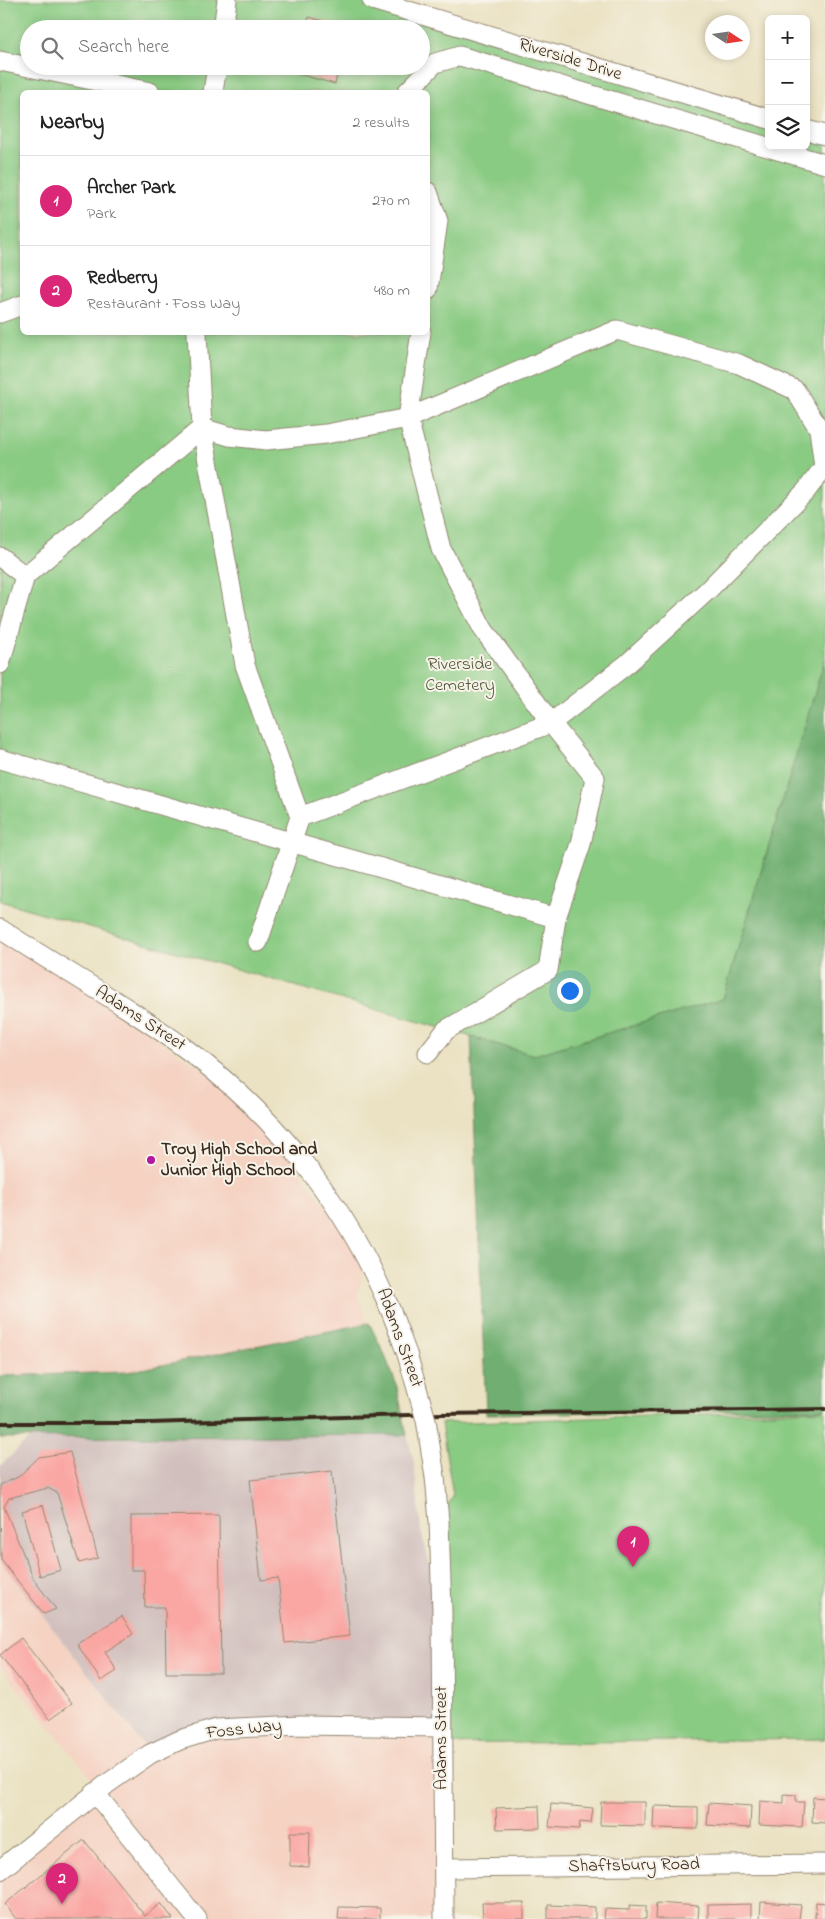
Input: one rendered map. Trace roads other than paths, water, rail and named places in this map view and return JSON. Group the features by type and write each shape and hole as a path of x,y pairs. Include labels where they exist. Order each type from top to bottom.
{"street":[{"path":"224,20 227,0"},
{"name":"Riverside Drive","path":"372,0 765,117"},
{"path":"430,68 435,63 460,56 825,164"},
{"path":"0,61 20,65"},
{"path":"68,75 140,90"},
{"path":"213,90 216,75"},
{"path":"409,90 423,75"},
{"path":"810,131 825,135"},
{"path":"430,198 438,221 430,275"},
{"path":"0,313 20,306"},
{"path":"202,428 230,436 266,440 326,434 408,418 617,330 739,364 795,390 819,429 824,467 806,491 702,596 627,664 551,723 300,817"},
{"path":"197,335 202,428 245,665 300,817 258,942"},
{"path":"421,335 408,418 441,549 483,629 551,723 595,778 581,844 556,918 548,970 446,1030 428,1053"},
{"path":"0,664 25,576 202,428"},
{"path":"0,557 25,576"},
{"path":"0,759 556,918"},
{"name":"Adams Street","path":"0,929 162,1032 190,1052 217,1074 267,1121 312,1173 351,1230 382,1291 407,1354 426,1420 435,1477 439,1521 442,1612 444,1919"},
{"name":"Foss Way","path":"0,1870 95,1793 150,1754 180,1740 216,1729 301,1725 442,1727"},
{"path":"95,1793 197,1919"},
{"name":"Shaftsbury Road","path":"444,1868 825,1864"}],"railway":[{"path":"0,1423 150,1423 441,1414 825,1409"}],"place":[{"name":"Troy High School and Junior High School","path":"151,1160"},
{"name":"Archer Park","path":"633,1567"},
{"name":"Redberry","path":"62,1904"}],"park label":[{"name":"Riverside Cemetery","path":"460,675"}]}
